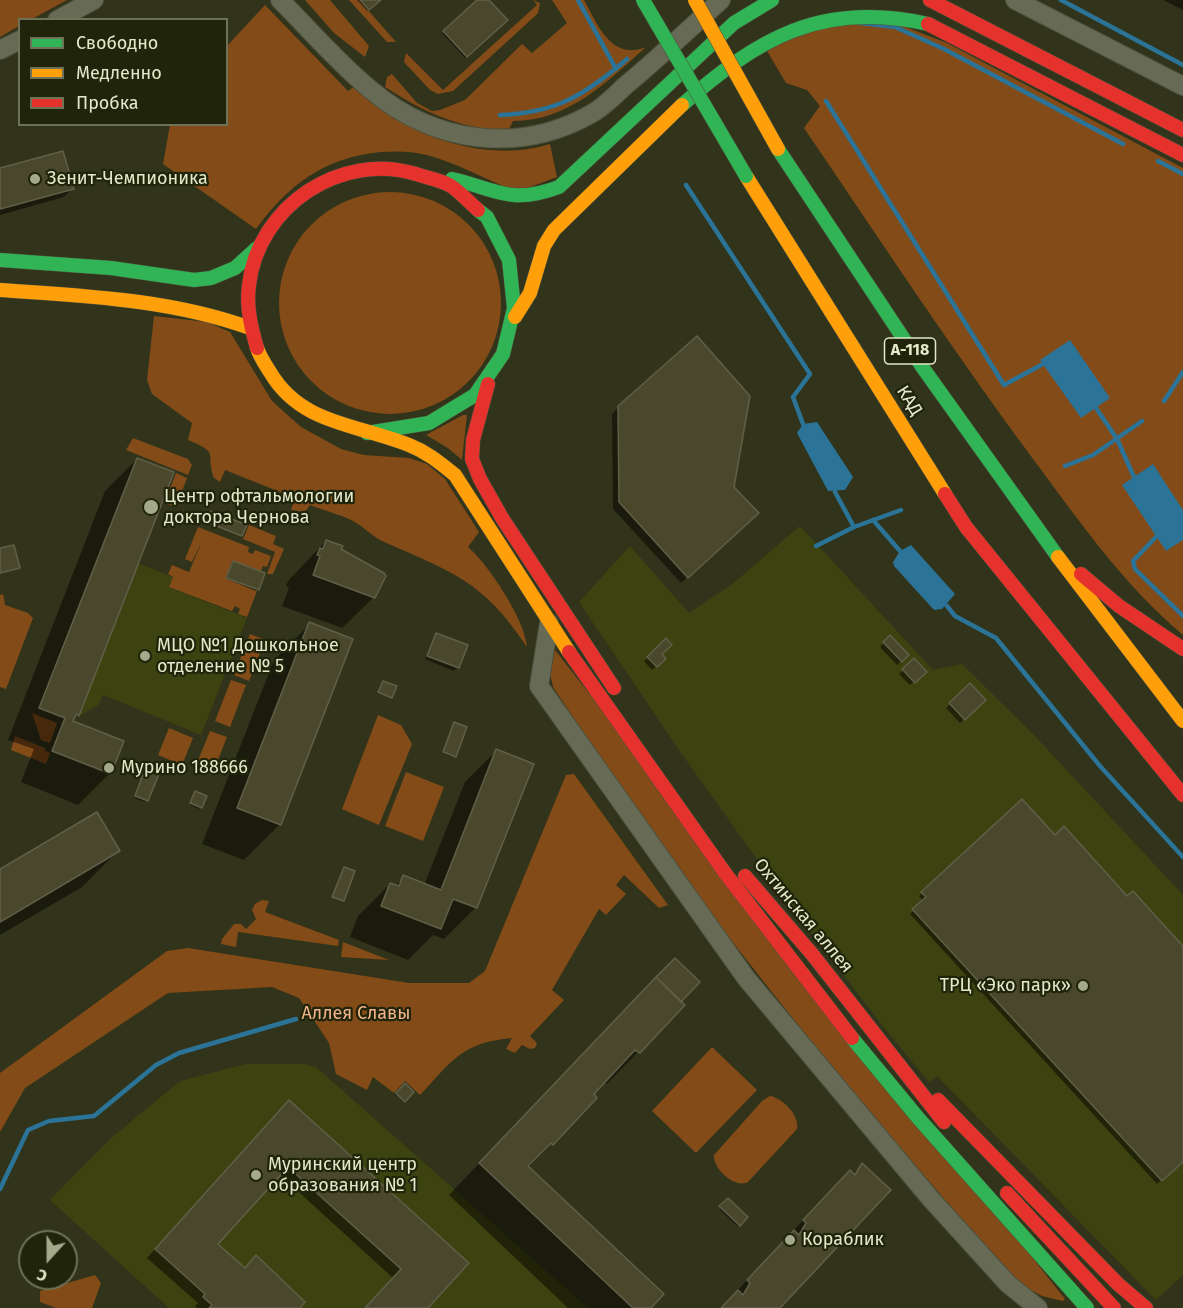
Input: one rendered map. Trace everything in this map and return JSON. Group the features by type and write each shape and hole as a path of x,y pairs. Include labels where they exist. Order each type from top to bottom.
{"main road":[{"name":"КАД","path":"643,0 746,176 966,527 1183,795"},
{"name":"КАД","path":"695,0 778,149 885,315 1048,547 1183,721"},
{"path":"489,379 470,400 448,416 422,427 395,433 367,433 331,424 314,416 291,399 268,370 259,354 250,328 248,291 250,272 259,246 273,222 292,201 314,185 340,173 367,167 395,168 434,178 472,184 509,199 540,195 559,187 734,23 772,0"},
{"path":"930,0 1183,130"},
{"path":"513,319 530,291 539,255 548,235 657,128 754,42 785,21 817,9 846,4 878,7 920,20 1183,155"},
{"path":"434,178 470,201 498,235 512,275 513,319 508,343 489,379 473,440 472,459 480,479 502,518 621,698"},
{"path":"0,260 111,268 194,280 211,278 235,268 259,246"},
{"path":"0,290 207,312 250,328"},
{"name":"Охтинская аллея","path":"367,433 425,451 457,477 529,587 549,623 668,793 775,939 897,1092 1087,1308"},
{"path":"1048,547 1119,606 1183,649"},
{"name":"Охтинская аллея","path":"657,752 732,858 889,1049 920,1093 996,1180 1114,1308"},
{"path":"889,1049 1118,1284 1146,1308"}],"street":[{"path":"61,18 94,0"},
{"path":"280,0 372,91 405,114 432,128 463,137 494,141 558,129 593,113 721,0"},
{"path":"1015,0 1183,86"},
{"path":"0,50 18,41"},
{"path":"549,623 539,686 681,889 746,978 864,1122 1008,1284 1038,1308"}],"shaded area":[{"path":"800,526 933,670 962,664 1035,736 1183,895 1183,1275 1156,1300 937,1076 929,1082 885,1029 789,904 681,753 579,602 630,546 689,613 731,585"},
{"name":"МЦО №1 Дошкольное отделение № 5","path":"101,549 173,577 169,587 247,618 201,735 103,695 98,705 79,716 41,702"},
{"name":"Муринский центр образования № 1","path":"246,1064 304,1064 316,1067 588,1308 169,1308 50,1200 111,1138 180,1081"}],"green space":[{"path":"0,0 67,0 34,18 18,18 18,27 0,37"},
{"path":"305,0 330,0 369,46 365,57 334,33"},
{"path":"349,0 359,0 396,42 387,42"},
{"path":"533,0 540,3 538,13 453,91 438,94 430,90 404,62 406,53 443,90 537,5"},
{"path":"552,0 584,0 601,30 615,45 634,50 646,47 586,97 552,114 513,121 508,131 474,127 443,118 385,87 387,77 392,74 417,103 432,111 465,100 522,44 532,53 567,23"},
{"path":"265,5 348,91 355,86 374,103 420,131 471,148 498,151 525,150 550,144 557,177 517,192 461,167 427,155 398,151 361,155 325,167 310,176 281,199 256,229 163,164 170,126 228,126 228,45"},
{"path":"854,14 882,18 947,43 1183,168 1183,635 1123,575 1070,509 947,339 804,128 820,106 807,90 786,83 764,46 798,23"},
{"path":"390,192 412,194 442,205 460,217 476,233 488,251 496,271 501,303 499,325 488,355 476,373 460,389 442,401 422,409 390,414 368,412 338,401 320,389 304,373 292,355 284,335 279,303 281,281 292,251 304,233 320,217 338,205 358,197"},
{"path":"154,316 207,322 230,332 272,401 301,427 341,449 364,455 409,458 427,464 445,479 479,532 468,547 486,566 505,594 520,623 527,647 495,606 463,580 446,570 380,540 358,524 341,516 310,505 305,512 291,510 295,498 225,470 220,482 214,478 208,451 188,440 192,423 152,394 147,380"},
{"path":"467,415 462,460 448,448 426,435"},
{"path":"133,438 188,459 192,465 188,475 126,450"},
{"path":"176,473 187,478 176,507 164,503"},
{"path":"249,525 276,536 273,544 284,549 273,574 267,574 275,552 243,539"},
{"path":"198,527 249,547 248,552 253,554 255,550 271,556 267,567 263,566 261,571 232,561 226,578 257,591 247,617 238,614 240,609 235,606 232,611 169,587 173,577 168,574 172,565 189,572 203,539 192,562 185,559"},
{"path":"3,594 5,605 28,613 33,618 6,689 0,687 0,595"},
{"path":"250,634 265,640 249,681 234,675"},
{"path":"555,650 1065,1299 1063,1301 1042,1296 1021,1285 923,1175 737,948 637,813 553,687 550,673"},
{"path":"231,680 246,685 230,727 215,721"},
{"path":"32,713 57,723 50,743 41,740"},
{"path":"378,715 401,725 412,744 379,825 342,809"},
{"path":"169,728 193,738 182,765 158,755"},
{"path":"210,731 227,737 212,775 195,768"},
{"path":"15,736 45,748 45,751 50,753 46,764 11,750"},
{"path":"406,772 444,787 423,841 385,826"},
{"name":"Аллея Славы","path":"574,774 668,905 659,908 624,875 616,885 626,894 606,915 599,909 552,990 564,1000 530,1036 537,1043 535,1048 530,1049 522,1045 515,1053 506,1049 512,1038 481,1044 459,1055 420,1095 405,1081 394,1093 373,1077 367,1090 336,1074 329,1043 299,998 272,987 168,993 25,1088 0,1132 0,1073 167,951 188,948 409,983 469,983 485,971 566,775"},
{"path":"262,900 269,901 265,912 339,940 338,946 238,932 236,947 221,944 222,939 234,924 241,924 246,929 256,919 252,910 255,904"},
{"path":"343,942 389,960 341,957"},
{"path":"712,1047 757,1090 696,1153 652,1111"},
{"path":"770,1096 790,1108 796,1119 797,1129 748,1182 737,1183 721,1172 714,1155 762,1101"},
{"path":"95,1275 101,1283 92,1308 56,1308 40,1302 40,1291 78,1290 78,1280"}],"water":[{"path":"1070,340 1110,398 1081,418 1040,360"},
{"path":"817,422 853,477 845,490 828,491 797,433 803,424"},
{"path":"1153,464 1183,510 1183,540 1166,551 1122,485"},
{"path":"911,545 955,594 942,609 934,610 894,566 893,562 900,551"}],"building":[{"path":"360,0 381,0 369,10"},
{"path":"477,0 489,0 508,20 467,57 443,31"},
{"name":"Зенит-Чемпионика","path":"63,151 74,189 0,209 0,168"},
{"path":"697,336 750,396 734,487 759,513 688,578 619,502 618,406"},
{"path":"137,458 174,472 79,716 76,714 73,721 124,741 111,774 52,751 65,718 39,708"},
{"path":"211,511 247,525 242,536 206,522"},
{"path":"326,540 343,546 341,549 384,573 386,576 375,598 313,575 320,556 317,555 320,548 323,549"},
{"path":"14,545 20,568 0,573 0,548"},
{"path":"233,561 265,573 259,590 226,578"},
{"path":"309,622 353,639 281,825 237,808"},
{"path":"436,633 468,645 459,668 427,656"},
{"path":"890,635 909,655 902,662 883,642"},
{"path":"666,638 672,645 662,654 666,659 657,667 647,657"},
{"path":"914,658 927,672 915,683 902,669"},
{"path":"383,681 397,686 392,698 378,692"},
{"path":"970,683 986,700 965,720 949,703"},
{"path":"454,722 467,727 456,757 443,752"},
{"path":"496,749 534,764 477,908 453,899 441,929 381,906 390,883 399,886 403,875 441,890"},
{"path":"147,764 161,769 148,801 135,796"},
{"path":"195,791 207,796 202,808 190,803"},
{"name":"ТРЦ «Эко парк»","path":"1022,799 1055,835 1064,826 1127,896 1133,891 1183,946 1183,1162 1162,1181 912,909 926,897 921,892"},
{"path":"97,812 120,851 0,922 0,869"},
{"path":"344,867 355,871 344,901 332,897"},
{"path":"675,958 700,982 681,1002 656,977"},
{"path":"656,977 685,1005 640,1053 635,1050 594,1094 597,1098 553,1145 551,1143 528,1166 664,1294 651,1308 633,1308 479,1163"},
{"path":"405,1083 414,1092 405,1102 396,1093"},
{"path":"289,1100 469,1263 428,1308 365,1308 401,1269 288,1167 218,1244 245,1268 256,1255 305,1302 300,1308 209,1308 212,1305 203,1297 205,1294 155,1249"},
{"path":"862,1163 891,1190 780,1308 721,1308 738,1290 743,1295 750,1283 747,1280 794,1230 799,1235 806,1223 803,1220 850,1170 855,1175"},
{"path":"728,1198 748,1217 740,1226 719,1206"}],"waterway":[{"path":"578,0 616,69"},
{"path":"1061,0 1183,65"},
{"path":"801,33 824,23 852,22 895,27 944,49 1123,144"},
{"path":"500,115 538,110 569,100 597,83 627,59"},
{"path":"826,101 1004,385 1043,364"},
{"path":"1158,161 1183,174"},
{"path":"686,185 810,374 793,397 803,424"},
{"path":"1164,401 1183,372"},
{"path":"1096,408 1117,439 1134,477"},
{"path":"1065,466 1093,455 1142,421"},
{"path":"835,492 854,527"},
{"path":"816,546 854,527 901,510"},
{"path":"873,520 900,551"},
{"path":"1156,537 1133,561 1135,569 1183,616"},
{"path":"947,606 955,616 996,638 1100,766 1183,857"},
{"path":"0,1189 28,1130 49,1121 94,1116 156,1065 179,1053 296,1019"}],"traffic: fast":[{"path":"643,0 746,176"},
{"path":"452,179 516,195 528,195 559,187 734,23 772,0"},
{"path":"682,105 737,61 793,31 823,22 855,17 890,18 928,24"},
{"path":"778,149 923,368 1058,557"},
{"path":"367,433 429,423 475,395 503,354 514,308 509,260 487,217 478,210"},
{"path":"0,260 111,268 194,280 211,278 235,268 257,248"},
{"path":"852,1038 919,1119 1087,1308"}],"traffic: slow":[{"path":"695,0 778,149"},
{"path":"515,317 530,293 544,246 554,230 682,105"},
{"path":"746,176 945,494"},
{"path":"0,290 126,300 189,311 250,328"},
{"path":"257,348 270,372 298,403 332,420 416,448 455,475 569,652"},
{"path":"1058,557 1183,721"}],"traffic: jam":[{"path":"930,0 1183,130"},
{"path":"928,24 1183,155"},
{"path":"257,348 248,301 249,285 256,257 268,231 286,209 308,191 333,178 360,171 388,169 416,174 447,184 478,210"},
{"path":"488,384 473,440 472,459 480,479 502,518 614,688"},
{"path":"945,494 966,527 1183,795"},
{"path":"1081,574 1119,606 1183,649"},
{"path":"569,652 725,873 852,1038"},
{"path":"745,876 812,954 944,1122"},
{"path":"938,1100 1118,1284 1146,1308"},
{"path":"1007,1193 1114,1308"}],"place":[{"name":"Зенит-Чемпионика","path":"35,179"},
{"name":"Центр офтальмологии доктора Чернова","path":"151,507"},
{"name":"МЦО №1 Дошкольное отделение № 5","path":"145,656"},
{"name":"Мурино 188666","path":"109,768"},
{"name":"ТРЦ «Эко парк»","path":"1083,986"},
{"name":"Муринский центр образования № 1","path":"256,1175"},
{"name":"Кораблик","path":"790,1240"}]}
